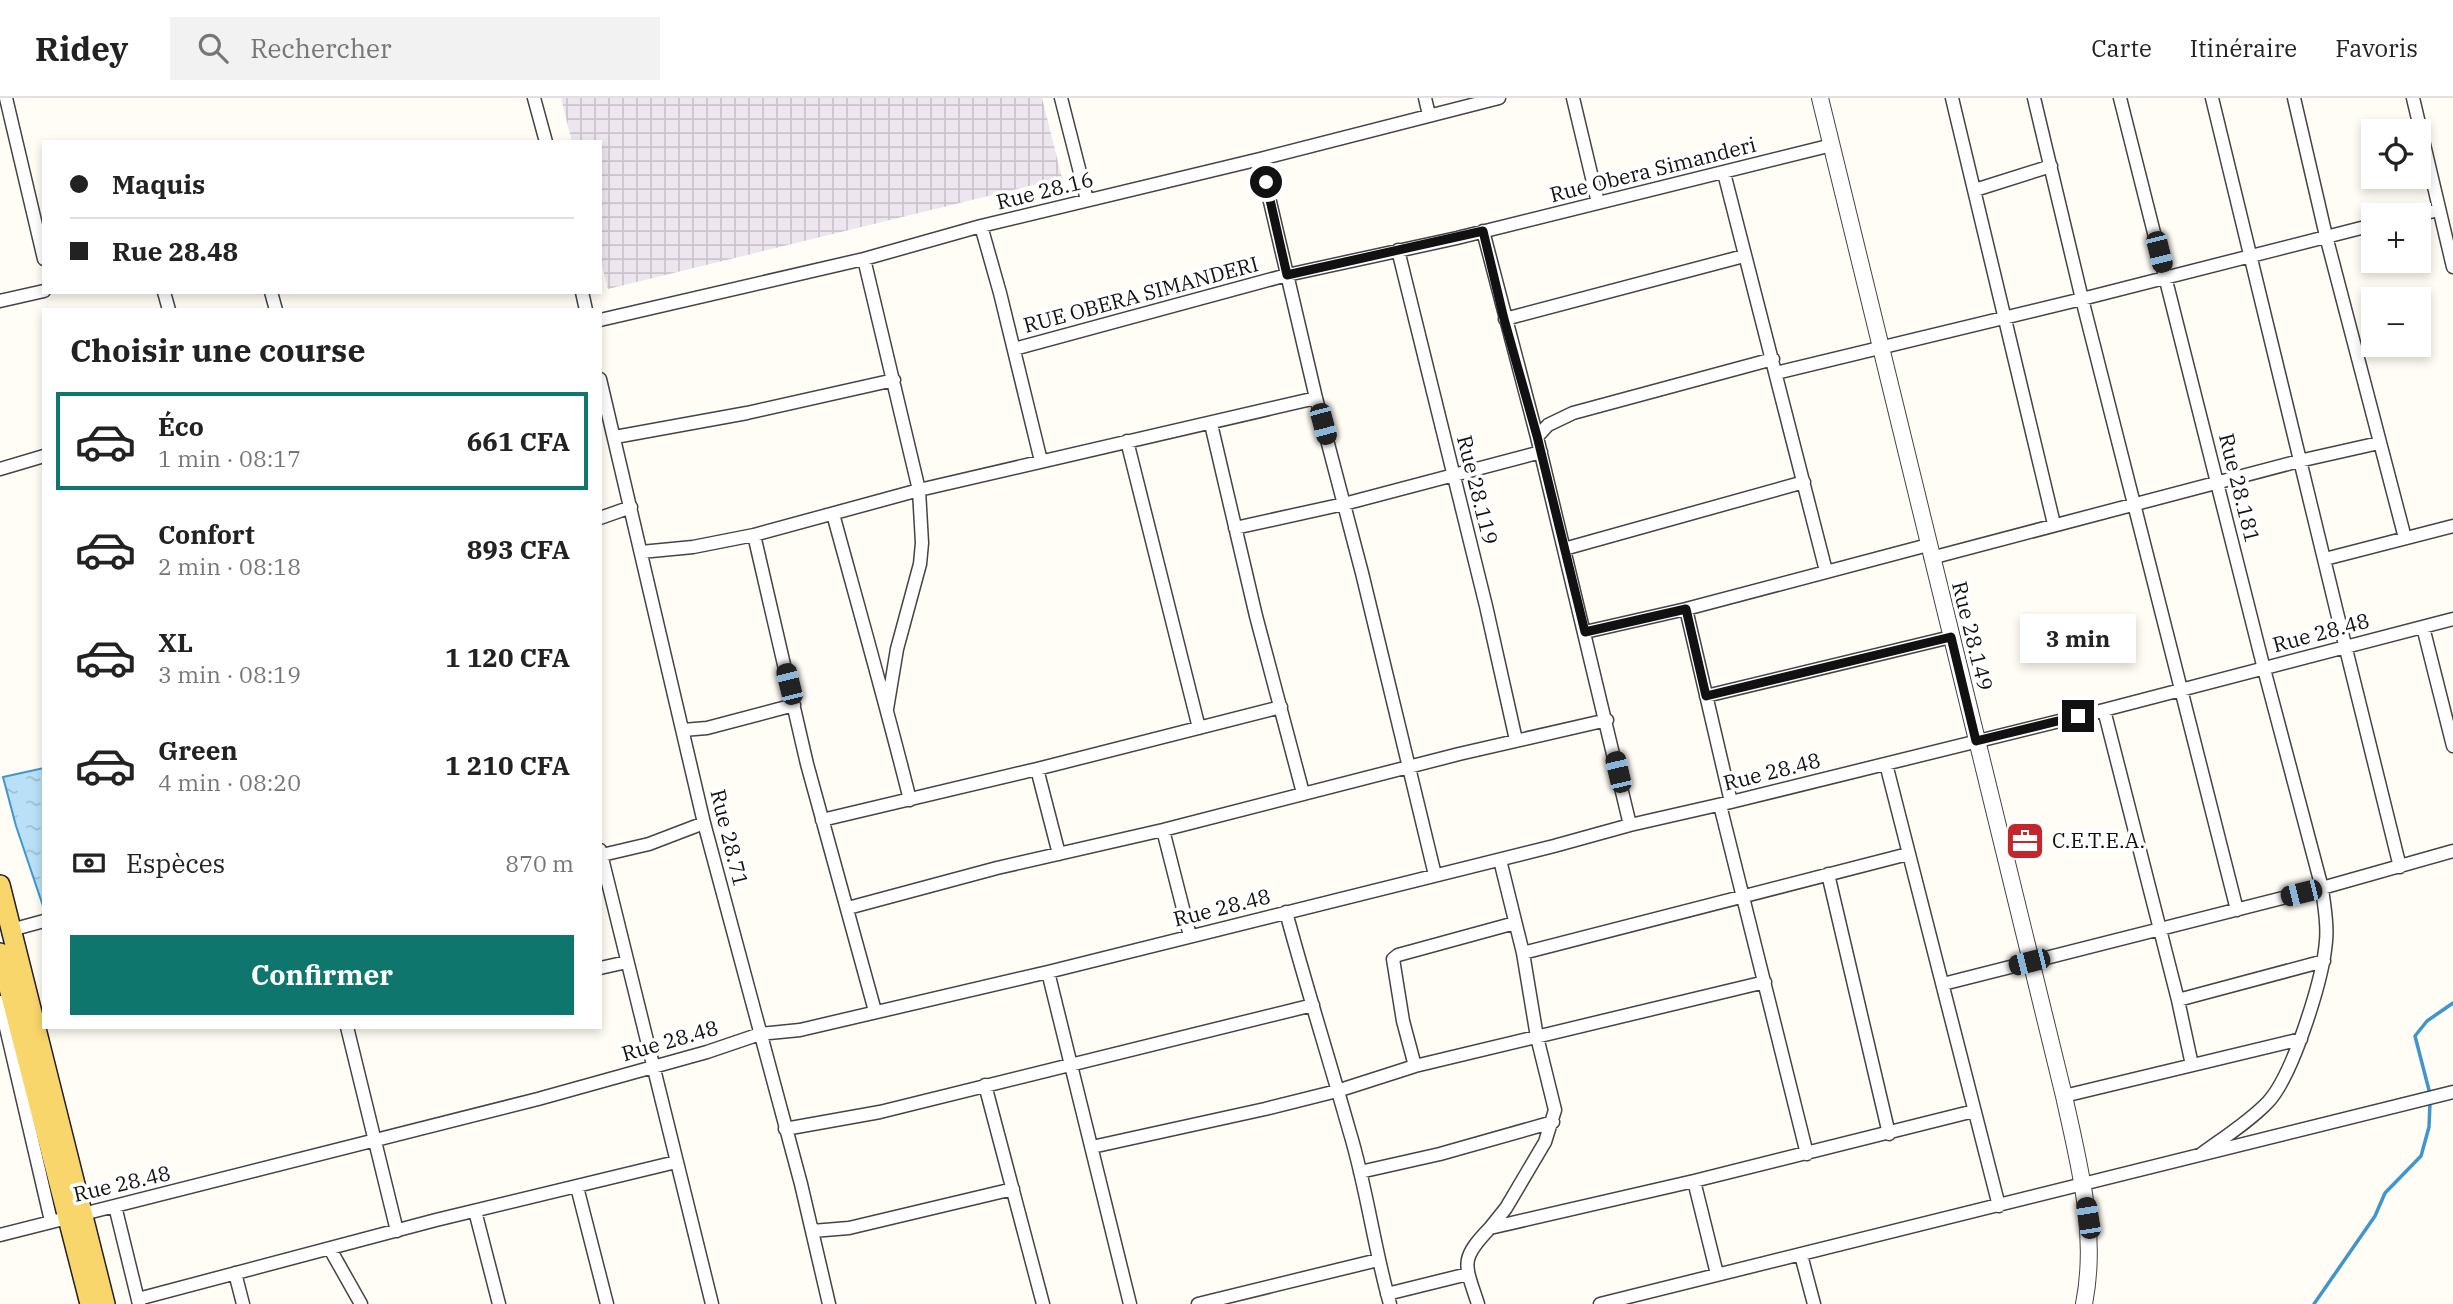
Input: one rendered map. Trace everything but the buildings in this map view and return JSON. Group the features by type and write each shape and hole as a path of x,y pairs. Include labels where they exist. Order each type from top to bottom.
{"main road":[{"path":"0,885 67,1217 105,1304"},
{"path":"0,953 90,1304"}],"street":[{"path":"6,98 42,251"},
{"path":"534,98 545,140"},
{"path":"1061,98 1087,200"},
{"path":"1425,98 1429,115"},
{"name":"Rue 28.16","path":"602,320 864,259 981,226 1499,98"},
{"path":"1573,98 1598,204"},
{"name":"Rue 28.149","path":"1820,98 2029,962 2064,1096 2088,1218 2090,1265 2084,1304"},
{"path":"1952,98 2054,524"},
{"path":"2034,98 2082,299 2238,910"},
{"name":"Rue 28.181","path":"2120,98 2322,888 2326,924 2323,961 2301,1039 2280,1086 2268,1102 2200,1155"},
{"path":"2213,98 2299,461 2400,867"},
{"path":"2294,98 2326,236 2406,538"},
{"path":"2418,99 2453,267"},
{"name":"Rue Obera Simanderi","path":"1483,231 1832,145"},
{"path":"1260,159 1316,398 1435,875"},
{"path":"1975,190 2051,166"},
{"path":"1724,173 1826,571"},
{"path":"2431,212 2439,210"},
{"path":"981,226 1041,461"},
{"path":"1776,373 2361,228"},
{"path":"1483,231 1541,452 1630,825"},
{"name":"RUE OBERA SIMANDERI","path":"1014,349 1287,275 1483,231"},
{"name":"Rue 28.119","path":"1398,250 1516,740"},
{"path":"1504,319 1744,256"},
{"path":"864,259 919,490 922,543 920,564 897,649 887,709"},
{"path":"0,301 42,291"},
{"path":"1537,436 1548,425 1573,413 1773,359"},
{"path":"615,438 747,413 894,380"},
{"name":"Rue 28.71","path":"602,387 704,823 829,1304"},
{"path":"641,552 694,547 754,535 919,490 1316,398"},
{"path":"1211,424 1303,793"},
{"path":"1127,441 1199,727"},
{"path":"1585,632 1686,609 1826,571 1930,552 2054,524 2379,443"},
{"path":"1235,528 1344,504 1541,452"},
{"path":"0,469 42,457"},
{"path":"1564,549 1804,482"},
{"path":"602,517 632,507"},
{"path":"833,514 887,709 909,800"},
{"path":"2325,559 2453,526"},
{"path":"754,535 822,820 875,1011"},
{"path":"1686,609 1706,696 1743,896 1807,1154"},
{"name":"Rue 28.48","path":"0,1234 538,1099 707,1052 760,1034 800,1030 1048,972 1630,825 1726,804 2104,710 2453,619"},
{"path":"2423,627 2453,746"},
{"path":"1706,696 1951,637"},
{"path":"683,730 707,728 794,705"},
{"path":"822,820 1281,707"},
{"path":"2104,710 2192,1065"},
{"path":"848,908 1516,740 1606,720"},
{"path":"1886,764 1999,1206"},
{"path":"1037,769 1059,854"},
{"path":"602,853 649,844 704,823"},
{"path":"1163,830 1190,936"},
{"path":"1943,984 2238,910 2453,851"},
{"path":"1522,953 1908,855"},
{"path":"602,857 712,1304"},
{"path":"1478,1304 1466,1259 1526,1176 1545,1142 1555,1110 1500,860"},
{"path":"1828,874 1889,1134"},
{"path":"1286,912 1336,1091 1351,1133 1389,1299 1468,1274"},
{"path":"11,929 42,921"},
{"path":"1415,1066 1403,1021 1393,959 1515,923"},
{"path":"2178,1000 2323,961"},
{"path":"602,968 627,962"},
{"path":"1048,972 1130,1304"},
{"path":"1092,1147 1336,1091 1415,1066 1765,982"},
{"path":"0,1002 67,1217"},
{"path":"785,1129 880,1112 1312,1005"},
{"path":"352,1029 374,1139 397,1231"},
{"path":"2064,1096 2301,1039"},
{"path":"985,1084 1044,1304"},
{"path":"1600,1304 2453,1092"},
{"path":"1490,1228 1807,1154 1974,1111"},
{"path":"1360,1172 1440,1154 1553,1122"},
{"path":"115,1206 139,1301 235,1273 676,1161"},
{"path":"1694,1181 1717,1274"},
{"path":"577,1187 607,1304"},
{"path":"812,1231 849,1228 1013,1189"},
{"path":"475,1211 499,1304"},
{"path":"330,1249 361,1304"},
{"path":"1801,1255 1814,1304"},
{"path":"1198,1304 1378,1260"},
{"path":"235,1273 243,1304"},
{"path":"351,1283 372,1304"}],"shaded area":[{"path":"561,98 1042,98 1062,178 608,289 602,266 602,140 572,140"}],"water":[{"path":"42,768 42,903 16,826 3,777"}],"waterway":[{"path":"2430,1094 2415,1036 2427,1021 2453,1003"},
{"path":"2314,1304 2375,1216 2385,1193 2421,1156 2429,1127 2430,1102"}],"place":[{"name":"C.E.T.E.A.","path":"2025,841"}],"route":[{"path":"1266,182 1287,275 1483,231 1585,632 1686,609 1706,696 1951,637 1976,741 2078,716"}]}
